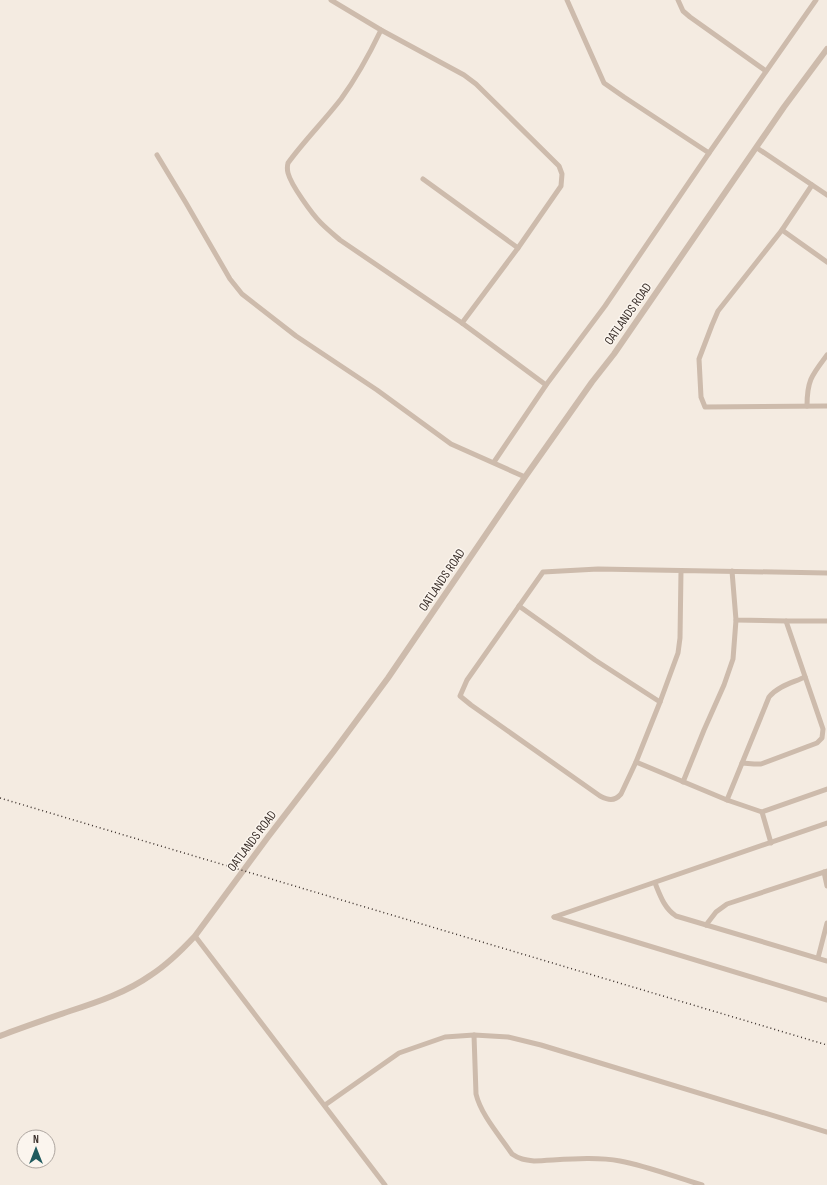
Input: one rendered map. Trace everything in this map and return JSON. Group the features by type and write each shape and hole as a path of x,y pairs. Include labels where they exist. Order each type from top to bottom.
{"street":[{"path":"331,0 381,30 464,75 476,84 558,166 562,174 561,186 518,248 462,323"},
{"path":"567,0 604,83 709,153"},
{"path":"678,0 684,11 690,17 766,71"},
{"path":"494,462 546,385 604,306 816,0"},
{"path":"381,30 359,72 340,100 288,163 288,175 317,219 340,240 462,323 546,385"},
{"name":"OATLANDS ROAD","path":"0,1036 94,1003 133,986 151,976 168,963 195,936 388,678 525,477 592,382 614,354 827,48"},
{"path":"757,148 827,195"},
{"path":"156,155 230,279 242,294 296,336 377,390 451,444 525,477"},
{"path":"423,179 518,248"},
{"path":"812,185 782,230 718,311 699,360 701,397 705,407 827,406"},
{"path":"782,230 827,262"},
{"path":"807,406 808,387 812,374 827,354"},
{"path":"681,571 679,646 675,665 636,762 621,794 614,800 605,798 460,696 467,680 544,572 598,570 732,571 827,573"},
{"path":"683,782 724,685 733,659 736,620 732,571"},
{"path":"519,606 595,660 660,702"},
{"path":"736,620 827,621"},
{"path":"742,763 754,764 768,762 817,743 824,734 822,723 786,621"},
{"path":"726,800 769,697 778,688 805,677"},
{"path":"636,762 726,800 762,812 827,789"},
{"path":"762,812 771,843"},
{"path":"827,823 554,917 827,1000"},
{"path":"706,925 716,912 727,904 825,871 827,886"},
{"path":"655,883 666,908 676,916 827,961"},
{"path":"818,958 827,924"},
{"path":"195,936 385,1185"},
{"path":"325,1105 399,1052 445,1037 474,1035 508,1037 541,1045 827,1132"},
{"path":"474,1035 478,1102 512,1154 518,1158 534,1161 592,1159 620,1161 702,1185"}],"railway":[{"path":"0,798 827,1045"}]}
